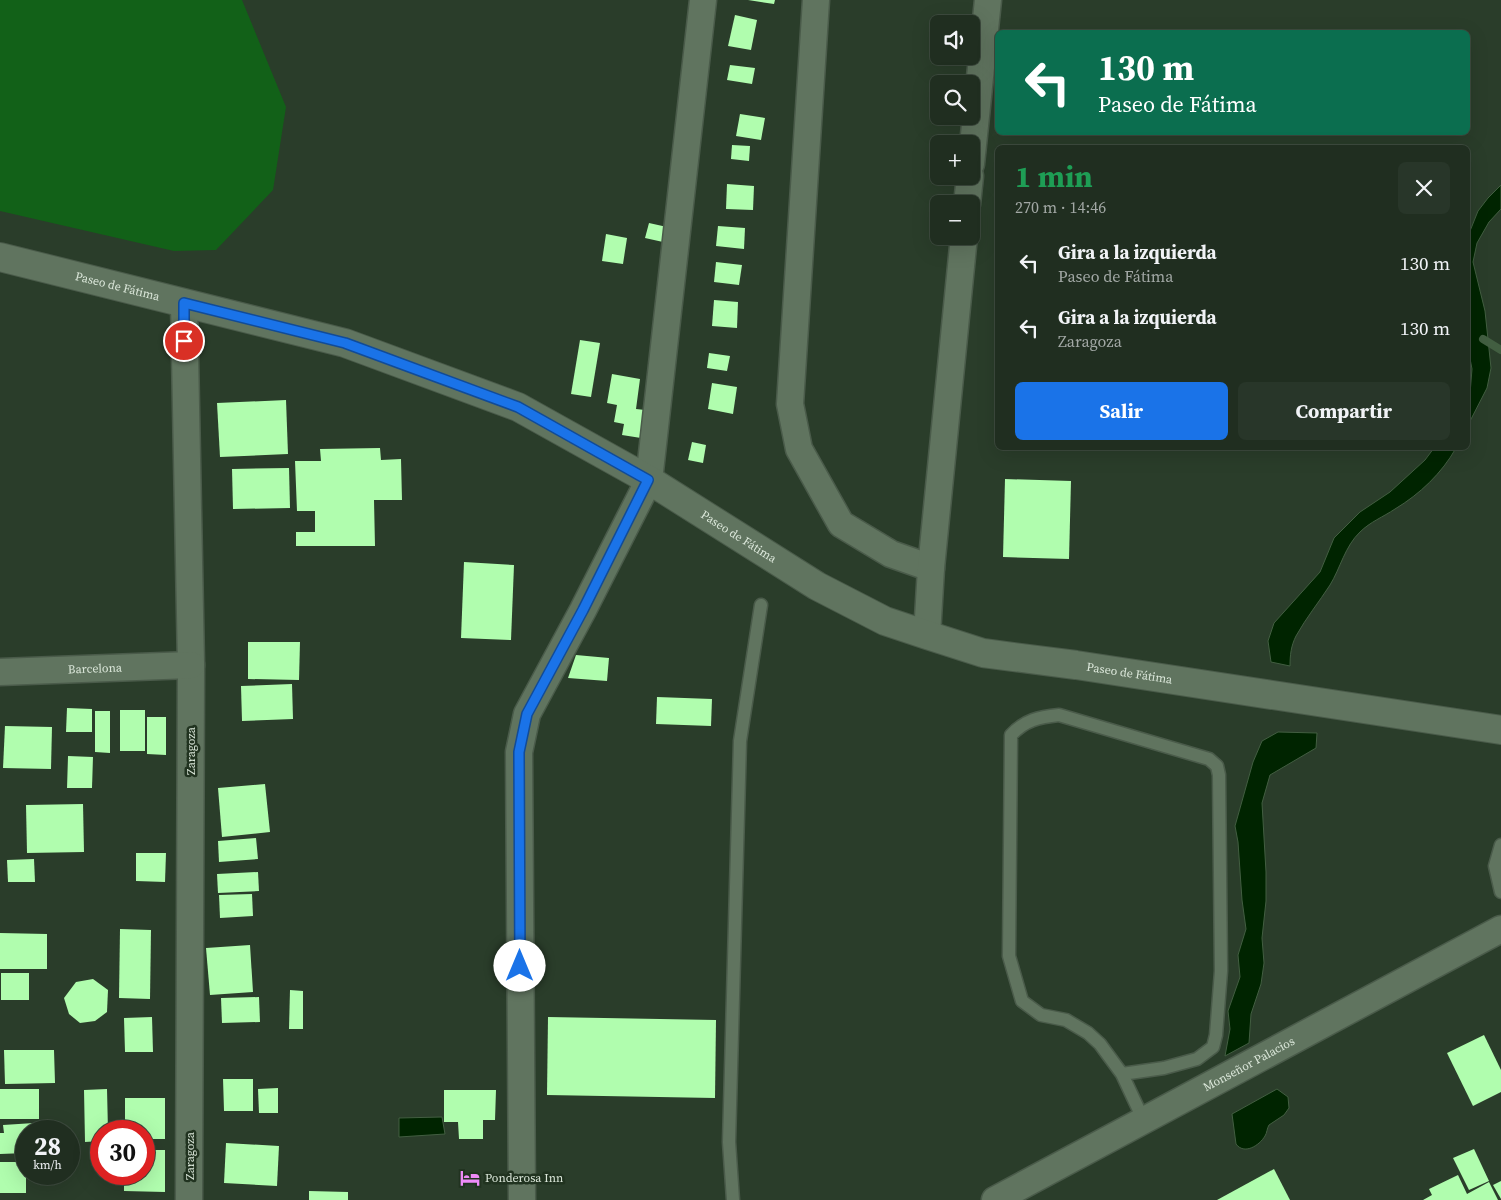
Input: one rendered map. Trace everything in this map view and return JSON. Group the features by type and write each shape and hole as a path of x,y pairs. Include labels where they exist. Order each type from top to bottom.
{"street":[{"path":"522,1200 519,752 527,714 583,610 648,480 704,0"},
{"path":"816,0 790,404 799,449 842,524 891,554 931,568"},
{"path":"974,135 988,0"},
{"path":"927,636 931,568 963,245"},
{"name":"Paseo de Fátima","path":"0,257 345,343 518,407 648,480 817,586 885,622 927,636 983,653 1501,730"},
{"name":"Zaragoza","path":"184,303 191,666 189,1200"},
{"name":"Barcelona","path":"0,672 191,666"},
{"name":"Monseñor Palacios","path":"1008,1197 1144,1121 1501,929"}],"lane":[{"path":"733,1200 729,1142 740,741 762,606"},
{"path":"1122,1074 1164,1068 1196,1059 1213,1047 1216,1034 1221,971 1220,775 1217,766 1210,759 1059,715 1039,718 1020,726 1011,735 1009,956 1022,1001 1041,1015 1066,1020 1088,1033 1100,1044 1122,1074 1144,1121"},
{"path":"1501,845 1495,866 1501,892"}],"green space":[{"path":"0,0 242,0 286,107 273,190 216,250 174,251 0,211"}],"shaded area":[{"path":"1501,185 1501,209 1489,222 1477,243 1473,262 1485,311 1491,368 1487,388 1470,421 1472,369 1470,358 1470,231 1478,211"},
{"path":"1432,450 1455,450 1444,466 1422,490 1360,532 1347,551 1334,579 1296,636 1291,651 1290,666 1271,662 1268,641 1274,623 1320,572 1334,538 1360,512 1390,492 1425,460"},
{"path":"1278,732 1317,733 1316,748 1270,775 1262,803 1266,901 1262,938 1264,963 1261,984 1251,1014 1249,1043 1225,1056 1230,1029 1228,1011 1240,977 1238,955 1246,929 1235,826 1253,762 1262,741"},
{"path":"1277,1089 1288,1097 1289,1108 1284,1115 1269,1125 1265,1136 1259,1143 1247,1149 1239,1147 1236,1144 1232,1114"},
{"path":"442,1117 445,1134 399,1137 399,1118"}],"building":[{"path":"748,0 775,0 774,4"},
{"path":"735,15 757,20 751,50 728,46"},
{"path":"730,65 755,68 752,84 727,80"},
{"path":"740,114 765,118 761,140 736,136"},
{"path":"732,145 750,146 749,161 731,159"},
{"path":"727,184 754,186 753,210 726,209"},
{"path":"649,223 667,227 663,242 645,238"},
{"path":"718,226 745,228 744,249 716,246"},
{"path":"606,234 627,238 623,264 602,261"},
{"path":"716,262 742,265 739,285 714,282"},
{"path":"714,300 738,302 737,328 712,326"},
{"path":"580,340 600,343 591,397 571,394"},
{"path":"709,353 730,356 727,371 707,368"},
{"path":"612,374 640,379 636,409 645,410 641,438 622,435 624,424 614,422 617,405 607,403"},
{"path":"712,383 737,387 733,414 708,409"},
{"path":"286,400 288,454 220,457 217,403"},
{"path":"692,442 706,445 703,463 688,460"},
{"path":"380,448 381,460 401,459 402,500 374,500 375,546 296,546 296,532 315,532 315,511 297,511 295,461 321,461 320,449"},
{"path":"289,468 290,508 233,509 232,469"},
{"path":"1005,479 1071,481 1069,559 1003,557"},
{"path":"464,562 514,565 511,640 461,638"},
{"path":"248,642 300,642 299,680 248,679"},
{"path":"576,655 609,658 607,681 568,678"},
{"path":"292,684 293,719 242,721 241,686"},
{"path":"657,697 712,699 711,726 656,724"},
{"path":"67,708 92,709 92,732 66,732"},
{"path":"120,710 145,710 145,751 120,751"},
{"path":"95,711 110,711 110,753 95,752"},
{"path":"147,717 166,717 166,755 147,754"},
{"path":"5,726 52,727 51,769 3,768"},
{"path":"68,756 93,757 92,788 67,788"},
{"path":"265,784 270,832 222,837 218,788"},
{"path":"83,804 84,852 27,853 26,805"},
{"path":"256,838 258,859 219,862 218,841"},
{"path":"136,853 166,853 165,882 136,881"},
{"path":"34,859 35,882 8,882 7,860"},
{"path":"258,872 259,891 218,893 217,874"},
{"path":"252,894 253,916 220,918 219,895"},
{"path":"120,929 151,930 150,999 119,998"},
{"path":"0,933 47,934 47,969 0,969"},
{"path":"250,945 253,992 210,995 206,948"},
{"path":"1,973 29,973 29,1000 1,1000"},
{"path":"93,979 108,990 107,1012 95,1021 80,1023 69,1014 64,998 76,982"},
{"path":"290,990 303,991 303,1029 289,1029"},
{"path":"259,997 260,1022 222,1023 221,998"},
{"path":"152,1017 153,1052 125,1052 124,1018"},
{"path":"548,1017 716,1020 715,1098 547,1095"},
{"path":"1484,1035 1501,1070 1501,1092 1473,1106 1447,1053"},
{"path":"4,1050 54,1050 55,1083 5,1084"},
{"path":"223,1079 253,1079 253,1111 224,1111"},
{"path":"278,1088 278,1113 259,1113 258,1089"},
{"path":"0,1089 39,1089 39,1119 0,1119"},
{"path":"107,1089 108,1120 90,1120 90,1142 85,1142 84,1090"},
{"path":"444,1090 496,1090 495,1120 483,1120 483,1139 459,1139 458,1122 444,1122"},
{"path":"125,1098 165,1098 165,1139 155,1139 155,1120 125,1120"},
{"path":"15,1124 15,1153 0,1154 0,1133 4,1133 3,1125"},
{"path":"226,1143 279,1146 277,1186 224,1183"},
{"path":"1474,1149 1489,1181 1469,1190 1453,1158"},
{"path":"155,1150 165,1150 165,1192 124,1191 124,1185 155,1185"},
{"path":"0,1162 15,1162 15,1185 26,1185 26,1193 0,1193"},
{"path":"1274,1169 1290,1200 1217,1200"},
{"path":"1458,1175 1467,1194 1489,1182 1498,1200 1423,1200 1432,1195 1429,1189"},
{"path":"1501,1181 1501,1199 1493,1185"},
{"path":"309,1191 348,1192 348,1200 309,1200"}],"waterway":[{"path":"1483,339 1501,350"}],"place":[{"name":"Ponderosa Inn","path":"470,1178"}],"route":[{"path":"184,341 184,303 345,343 518,407 648,480 583,610 527,714 519,752 520,966"}]}
